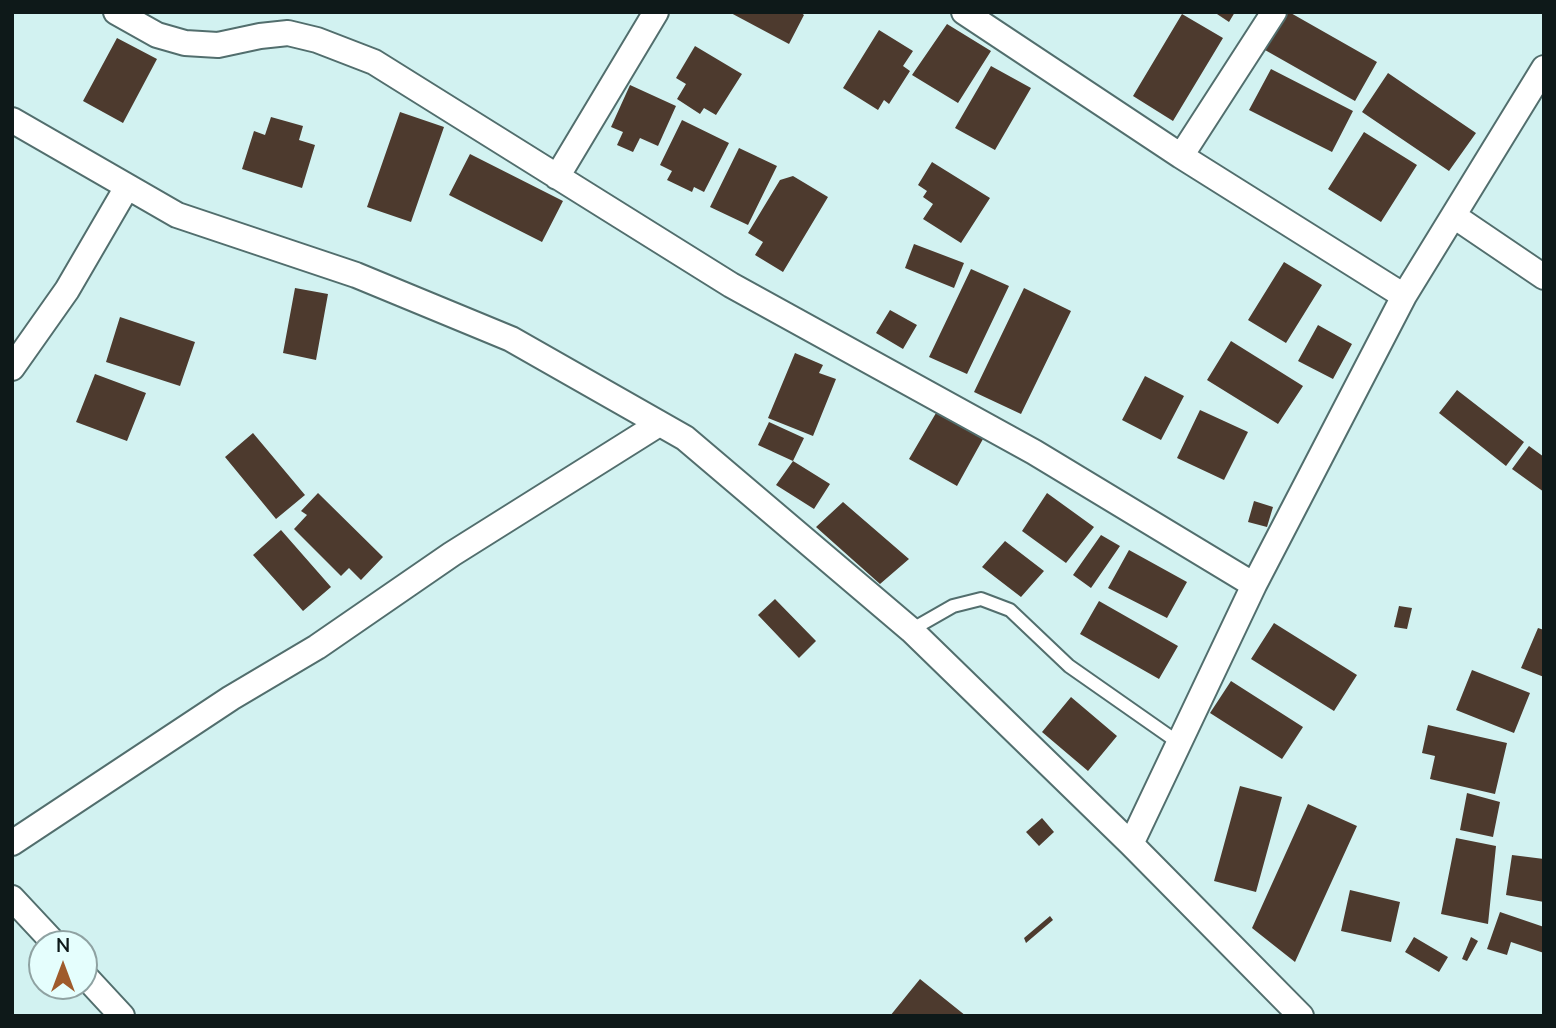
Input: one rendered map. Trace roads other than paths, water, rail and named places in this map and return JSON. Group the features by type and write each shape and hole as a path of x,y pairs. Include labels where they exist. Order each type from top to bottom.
{"street":[{"path":"116,12 157,35 185,43 218,45 288,33 317,40 374,62 731,285 1034,452 1254,585"},
{"path":"557,177 656,12"},
{"path":"964,12 1181,156 1404,296"},
{"path":"1181,156 1274,12"},
{"path":"1131,844 1254,585 1404,296 1544,68"},
{"path":"12,120 177,215 356,275 511,339 685,438 911,630 1131,844 1301,1016"},
{"path":"12,368 67,290 127,187"},
{"path":"1454,216 1544,277"},
{"path":"12,843 231,698 317,647 452,554 659,424"},
{"path":"12,898 42,930"},
{"path":"98,990 122,1016"}],"lane":[{"path":"911,630 953,606 981,600 1010,610 1069,666 1179,743"}]}
